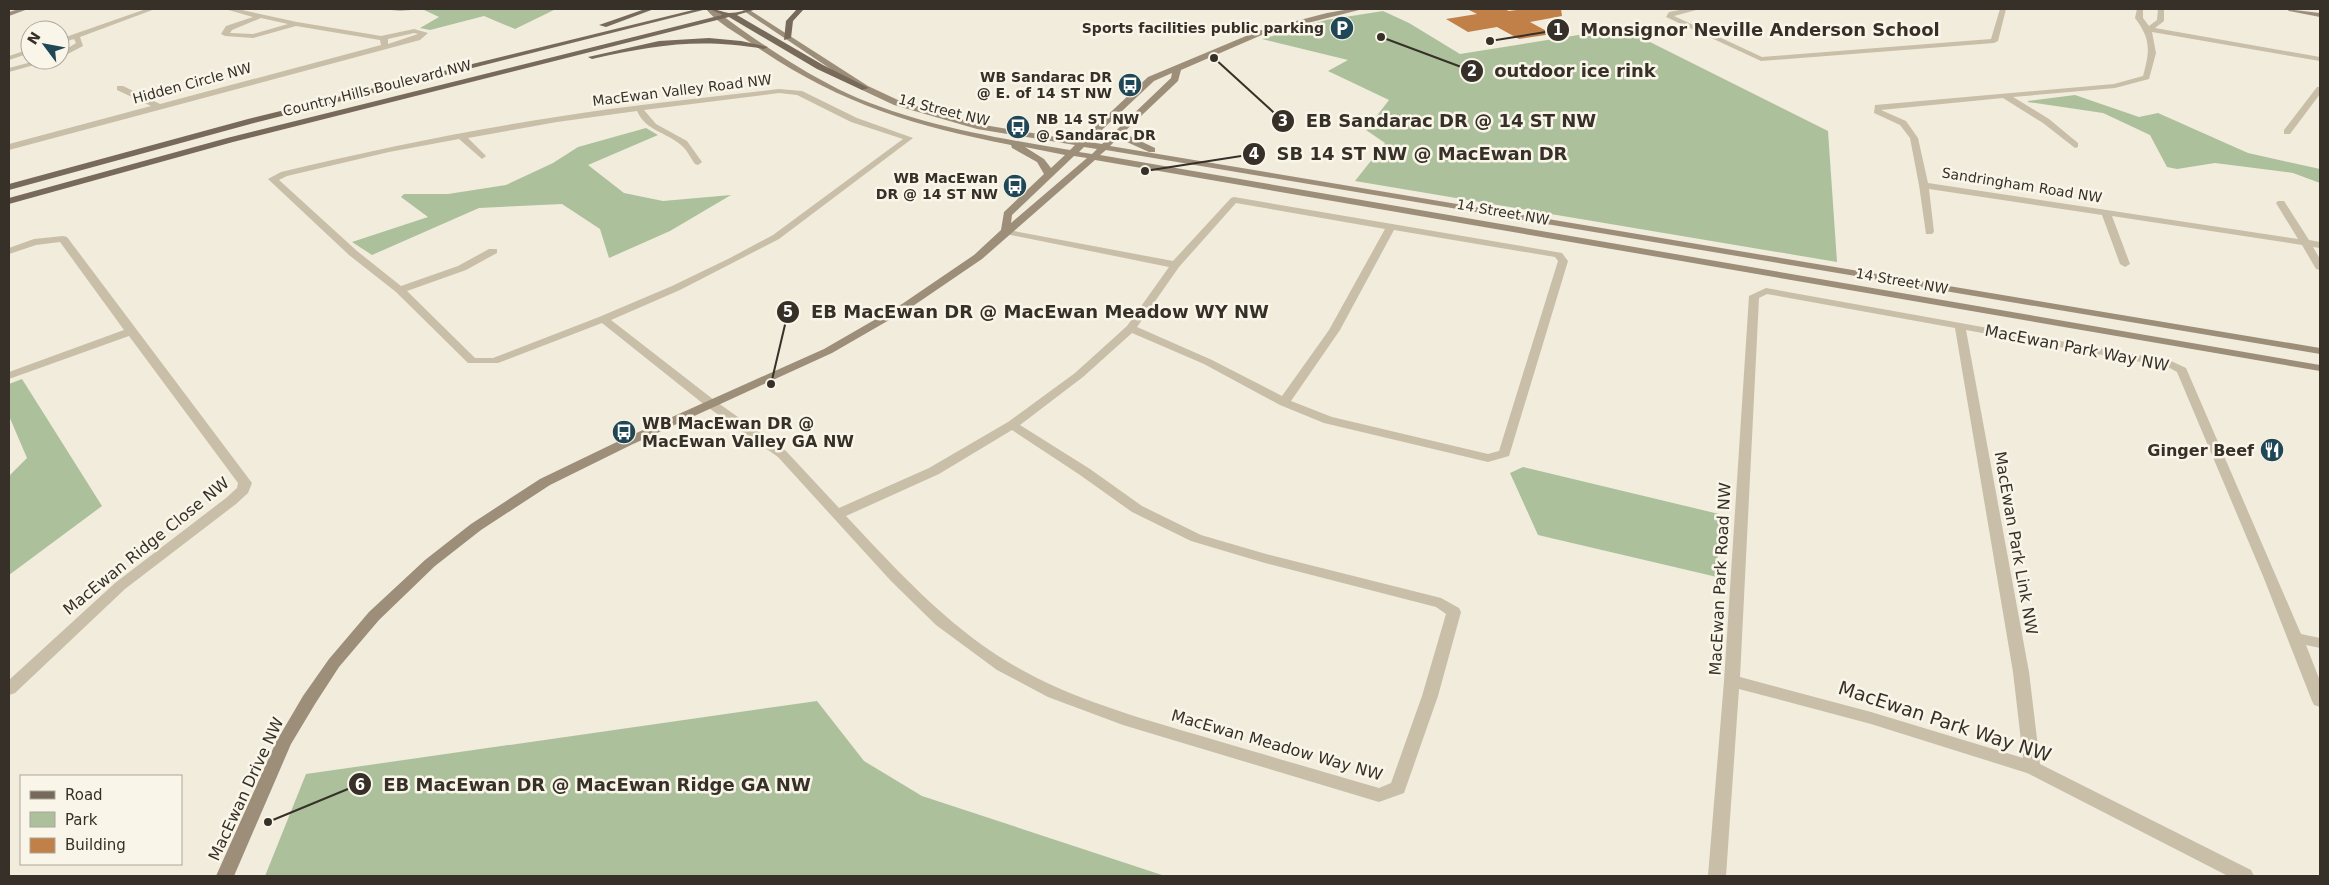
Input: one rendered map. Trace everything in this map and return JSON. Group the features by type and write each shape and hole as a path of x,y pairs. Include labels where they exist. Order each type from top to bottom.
{"main road":[{"path":"9,14 25,9"},
{"path":"251,121 294,106 589,28 651,9"},
{"name":"Country Hills Boulevard NW","path":"9,187 251,121 720,11 748,9"},
{"name":"14 Street NW","path":"748,9 787,38 865,88 897,102 977,126 2320,352"},
{"path":"787,38 788,22 793,14 800,9"},
{"name":"MacEwan Drive NW","path":"1006,231 1007,214 1151,79 1230,44 1320,16 1360,9"},
{"path":"2288,9 2320,14"},
{"path":"720,11 820,67 865,88"},
{"name":"Country Hills Boulevard NW","path":"9,200 99,174 543,60 720,11"},
{"name":"14 Street NW","path":"720,11 764,47 817,81 852,98 893,114 1001,139 1094,157 2318,368"},
{"path":"367,105 411,98 655,44 709,40 764,47"},
{"name":"MacEwan Drive NW","path":"225,876 289,734 334,663 374,616 430,563 508,505 586,461 828,351 906,306 978,257 1006,231 1025,218 1094,157 1175,79 1177,69"},
{"path":"1118,134 1129,141 1176,159"},
{"path":"1001,139 1041,159 1047,166 1050,175"}],"street":[{"path":"70,38 152,9"},
{"name":"Hidden Circle NW","path":"9,147 159,107 382,42 228,9"},
{"path":"1697,9 1671,13 1670,16 1761,59 1994,41 2003,9"},
{"name":"Sandringham Road NW","path":"2140,9 2138,18 2149,29 2154,56 2146,77 2115,86 1878,107 1877,111 1903,123 1914,138 1924,184 2320,245"},
{"path":"2149,29 2160,21 2161,9"},
{"path":"261,16 229,28 226,34 244,38 263,35 297,24"},
{"path":"2149,29 2320,59"},
{"path":"70,50 80,44 76,36"},
{"path":"120,88 159,107"},
{"path":"2287,132 2320,89"},
{"name":"MacEwan Valley Road NW","path":"790,91 799,93 854,120 909,138 776,237 734,260 603,319 494,361 472,361 400,290 354,253 273,179 284,174 389,149 557,120 640,110 790,91"},
{"path":"2006,97 2046,122 2075,145"},
{"path":"640,110 642,116 656,128 684,143 698,162"},
{"path":"461,136 482,156"},
{"path":"1924,184 1929,232"},
{"path":"838,514 934,471 1012,425 1080,375 1131,328 1175,265 1234,200 1558,255 1564,261 1505,453 1488,458 1328,420 1284,402 1208,362 1131,328"},
{"path":"2281,203 2320,267"},
{"path":"2106,212 2125,264"},
{"path":"1284,402 1334,330 1391,227"},
{"path":"1006,231 1175,265"},
{"path":"9,251 34,242 62,239 131,332 9,376"},
{"path":"400,290 462,268 493,251"},
{"name":"MacEwan Park Way NW","path":"1766,291 2171,364 2182,370 2236,501 2297,638 2320,701"},
{"name":"MacEwan Park Road NW","path":"1718,876 1732,681 1754,296 1766,291"},
{"name":"MacEwan Meadow Way NW","path":"603,319 710,403 782,454 896,578 941,621 1002,666 1054,693 1129,721 1379,795 1398,788 1430,696 1454,612 1441,603 1265,558 1196,538 1137,508 1012,425"},
{"name":"MacEwan Park Link NW","path":"1960,326 2021,672 2032,768"},
{"name":"MacEwan Ridge Close NW","path":"9,689 120,586 243,490 245,483 241,476 131,332"},
{"path":"2297,638 2320,644"},
{"name":"MacEwan Park Way NW","path":"1732,681 1871,718 2032,768 2245,876"}],"green space":[{"path":"381,9 422,9 400,11"},
{"path":"422,9 556,9 515,29 484,16 430,30 420,28 439,17"},
{"path":"1383,11 1409,23 1460,54 1622,28 1828,131 1837,262 1355,181 1385,143 1366,130 1389,100 1328,71 1348,60 1262,39 1326,20"},
{"path":"2075,95 2139,117 2158,113 2248,153 2320,169 2320,183 2293,173 2215,163 2177,169 2167,167 2150,135 2103,113 2028,102"},
{"path":"646,128 658,135 588,165 624,193 663,201 731,195 670,231 609,258 600,229 562,204 479,208 372,255 352,242 428,217 401,197 404,194 448,194 506,185 553,163 578,147"},
{"path":"22,379 102,506 9,575 9,476 27,458 9,416 9,384"},
{"path":"1523,467 1719,514 1717,577 1538,535 1510,473"},
{"path":"817,701 864,761 922,796 1165,876 265,876 306,774"}],"building":[{"path":"1467,9 1504,9 1509,11 1561,9 1562,16 1530,22 1552,34 1519,39 1497,27 1468,32 1446,19 1477,14"}],"place":[{"name":"Sports facilities public parking","path":"1342,28"},
{"name":"outdoor ice rink","path":"1381,37"},
{"name":"Monsignor Neville Anderson School","path":"1490,41"},
{"name":"EB Sandarac DR @ 14 ST NW","path":"1214,58"},
{"name":"WB Sandarac DR @ E. of 14 ST NW","path":"1130,85"},
{"name":"NB 14 ST NW @ Sandarac DR","path":"1018,127"},
{"name":"SB 14 ST NW @ MacEwan DR","path":"1145,171"},
{"name":"WB MacEwan DR @ 14 ST NW","path":"1015,186"},
{"name":"EB MacEwan DR @ MacEwan Meadow WY NW","path":"771,384"},
{"name":"WB MacEwan DR @ MacEwan Valley GA NW","path":"624,432"},
{"name":"Ginger Beef","path":"2272,450"},
{"name":"EB MacEwan DR @ MacEwan Ridge GA NW","path":"268,822"}]}
